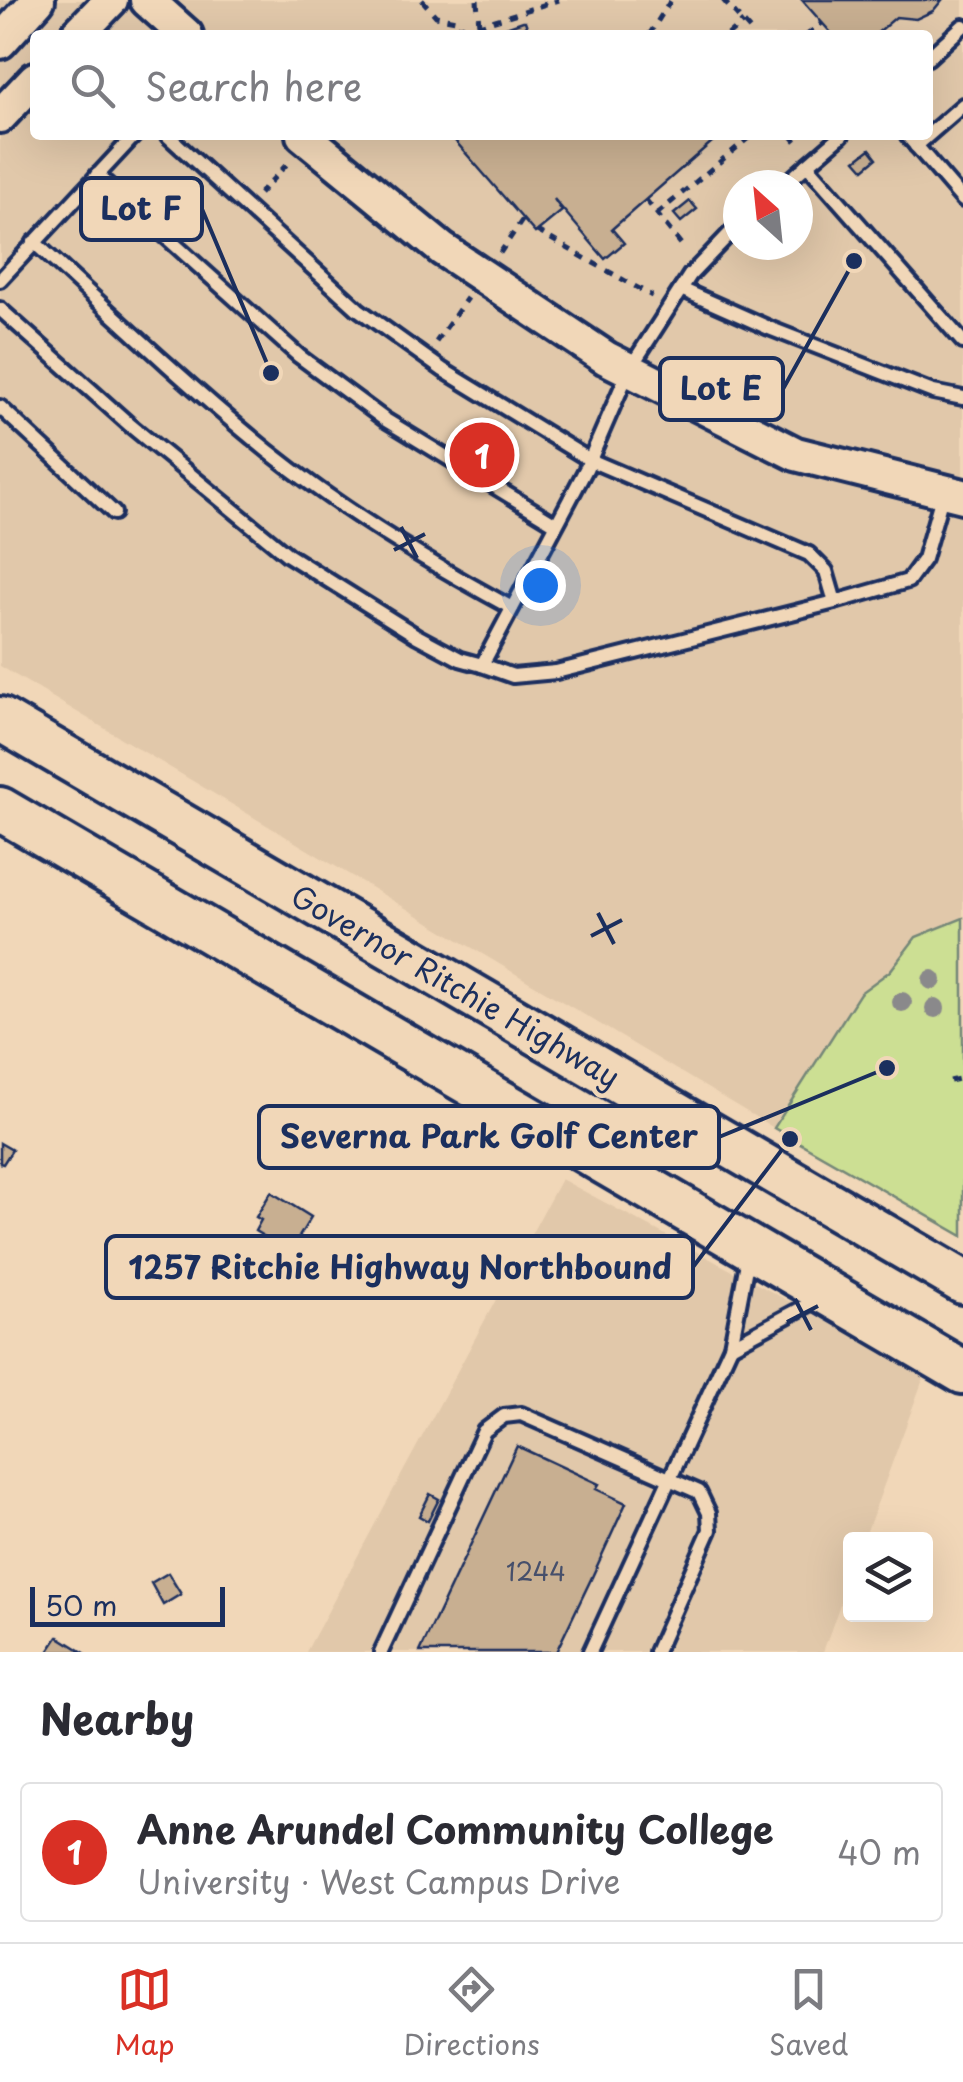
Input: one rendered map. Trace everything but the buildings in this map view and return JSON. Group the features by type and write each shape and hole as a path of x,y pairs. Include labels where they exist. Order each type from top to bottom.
{"highway":[{"name":"Governor Ritchie Highway","path":"0,719 963,1282"},
{"path":"0,809 963,1372"}],"street":[{"path":"0,42 38,0"},
{"path":"82,30 111,0"},
{"path":"147,0 180,30"},
{"path":"0,116 30,85"},
{"path":"308,140 442,249 606,358 796,454 953,493"}],"lane":[{"path":"933,53 963,26"},
{"path":"933,131 963,105"},
{"path":"2,273 130,140"},
{"path":"172,140 372,319 443,370 590,460 809,554 826,571 835,602"},
{"path":"801,170 836,140"},
{"path":"911,140 963,200"},
{"path":"916,146 923,140"},
{"path":"807,165 963,342"},
{"path":"97,175 299,356 384,419 556,524"},
{"path":"34,242 194,389 271,453 389,536 512,608"},
{"path":"482,666 590,460 629,370 681,289 723,242"},
{"path":"681,289 933,392 963,398"},
{"path":"0,309 130,426 288,555 460,660 513,676 556,672 908,581 924,559 953,493"},
{"path":"0,407 114,513"},
{"path":"590,1652 731,1346 750,1248"},
{"path":"731,1346 828,1294"},
{"path":"381,1652 484,1431 504,1416 521,1414 699,1492 709,1513 710,1530 656,1652"}],"path":[{"path":"422,0 436,16 460,22 462,30 559,0"},
{"path":"477,0 479,25"},
{"path":"524,0 526,10"},
{"path":"652,30 671,0"},
{"path":"723,0 750,30"},
{"path":"734,30 743,22"},
{"path":"814,30 822,23"},
{"path":"247,208 304,140"},
{"path":"658,214 746,140"},
{"path":"795,140 800,146"},
{"path":"646,200 684,248"},
{"path":"537,231 652,296"},
{"path":"950,1081 963,1078"}],"shaded area":[{"path":"0,0 963,0 963,918 916,937 890,971 860,993 774,1128 0,666"},
{"path":"561,1179 925,1374 867,1532 843,1532 843,1596 823,1652 306,1652"}],"green space":[{"path":"963,918 963,1236 774,1128 860,993 890,971 916,937"}],"place":[{"name":"Lot E","path":"854,261"},
{"name":"Lot F","path":"271,373"},
{"name":"Anne Arundel Community College","path":"482,455"},
{"name":"Severna Park Golf Center","path":"887,1068"},
{"name":"1257 Ritchie Highway Northbound","path":"790,1139"}]}
